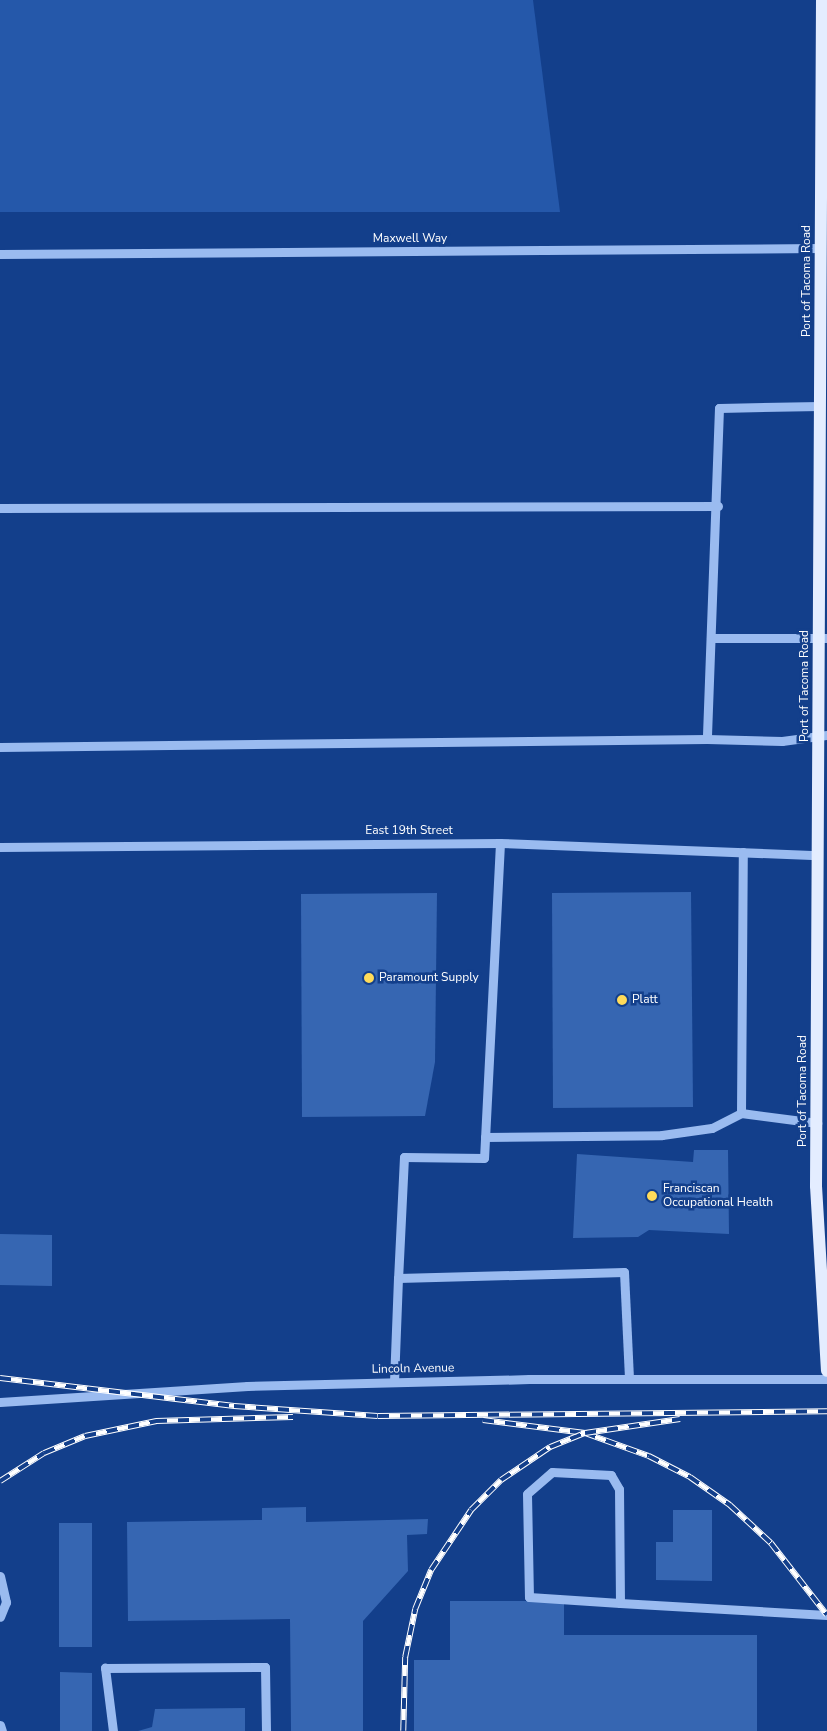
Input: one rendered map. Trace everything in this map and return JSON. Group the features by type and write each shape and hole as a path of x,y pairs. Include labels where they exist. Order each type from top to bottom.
{"main road":[{"name":"Port of Tacoma Road","path":"822,0 820,406 824,690 818,855 817,1123 827,1371"}],"street":[{"name":"Maxwell Way","path":"0,254 820,248"},
{"path":"707,739 718,506 719,408 820,406"},
{"path":"0,508 718,506"},
{"path":"711,638 823,638"},
{"path":"0,748 707,739 782,741 823,735"},
{"path":"394,1382 404,1157 484,1158 500,843"},
{"name":"East 19th Street","path":"0,847 500,843 818,855"},
{"path":"741,1113 743,852"},
{"path":"485,1136 662,1135 712,1128 741,1113 817,1123"},
{"path":"398,1278 624,1272 629,1379"},
{"name":"Lincoln Avenue","path":"0,1402 247,1386 394,1382 629,1379 827,1380"},
{"path":"620,1603 619,1489 611,1475 552,1472 527,1494 530,1597 620,1603 827,1615"},
{"path":"0,1576 6,1602 0,1617"},
{"path":"113,1731 106,1668 255,1667 265,1667 266,1731"},
{"path":"0,1725 2,1731"}],"shaded area":[{"path":"0,0 533,0 560,212 0,212"}],"building":[{"name":"Platt","path":"691,892 693,1107 553,1108 552,893"},
{"name":"Paramount Supply","path":"437,893 435,1062 425,1116 302,1117 301,894"},
{"name":"Franciscan Occupational Health","path":"694,1150 728,1150 729,1234 649,1230 638,1237 573,1238 577,1154 693,1162"},
{"path":"0,1234 52,1235 52,1286 0,1285"},
{"path":"306,1507 306,1522 428,1519 427,1534 407,1535 408,1571 363,1621 363,1731 291,1731 290,1619 128,1621 127,1522 262,1520 262,1508"},
{"path":"673,1510 712,1510 712,1581 656,1580 656,1542 673,1542"},
{"path":"59,1523 92,1523 92,1647 59,1647"},
{"path":"450,1601 564,1601 564,1635 757,1635 757,1731 414,1731 414,1660 450,1660"},
{"path":"60,1672 92,1673 92,1731 60,1731"},
{"path":"245,1708 245,1731 138,1731 152,1727 155,1709"}],"railway":[{"path":"0,1378 234,1406 378,1416 827,1411"},
{"path":"0,1481 44,1453 85,1436 156,1421 293,1417"},
{"path":"403,1731 405,1657 415,1609 431,1570 471,1510 501,1480 550,1447 585,1433 680,1419"},
{"path":"483,1420 585,1433 649,1456 690,1477 730,1505 771,1543 827,1615"}],"place":[{"name":"Paramount Supply","path":"369,978"},
{"name":"Platt","path":"622,1000"},
{"name":"Franciscan Occupational Health","path":"652,1196"}]}
